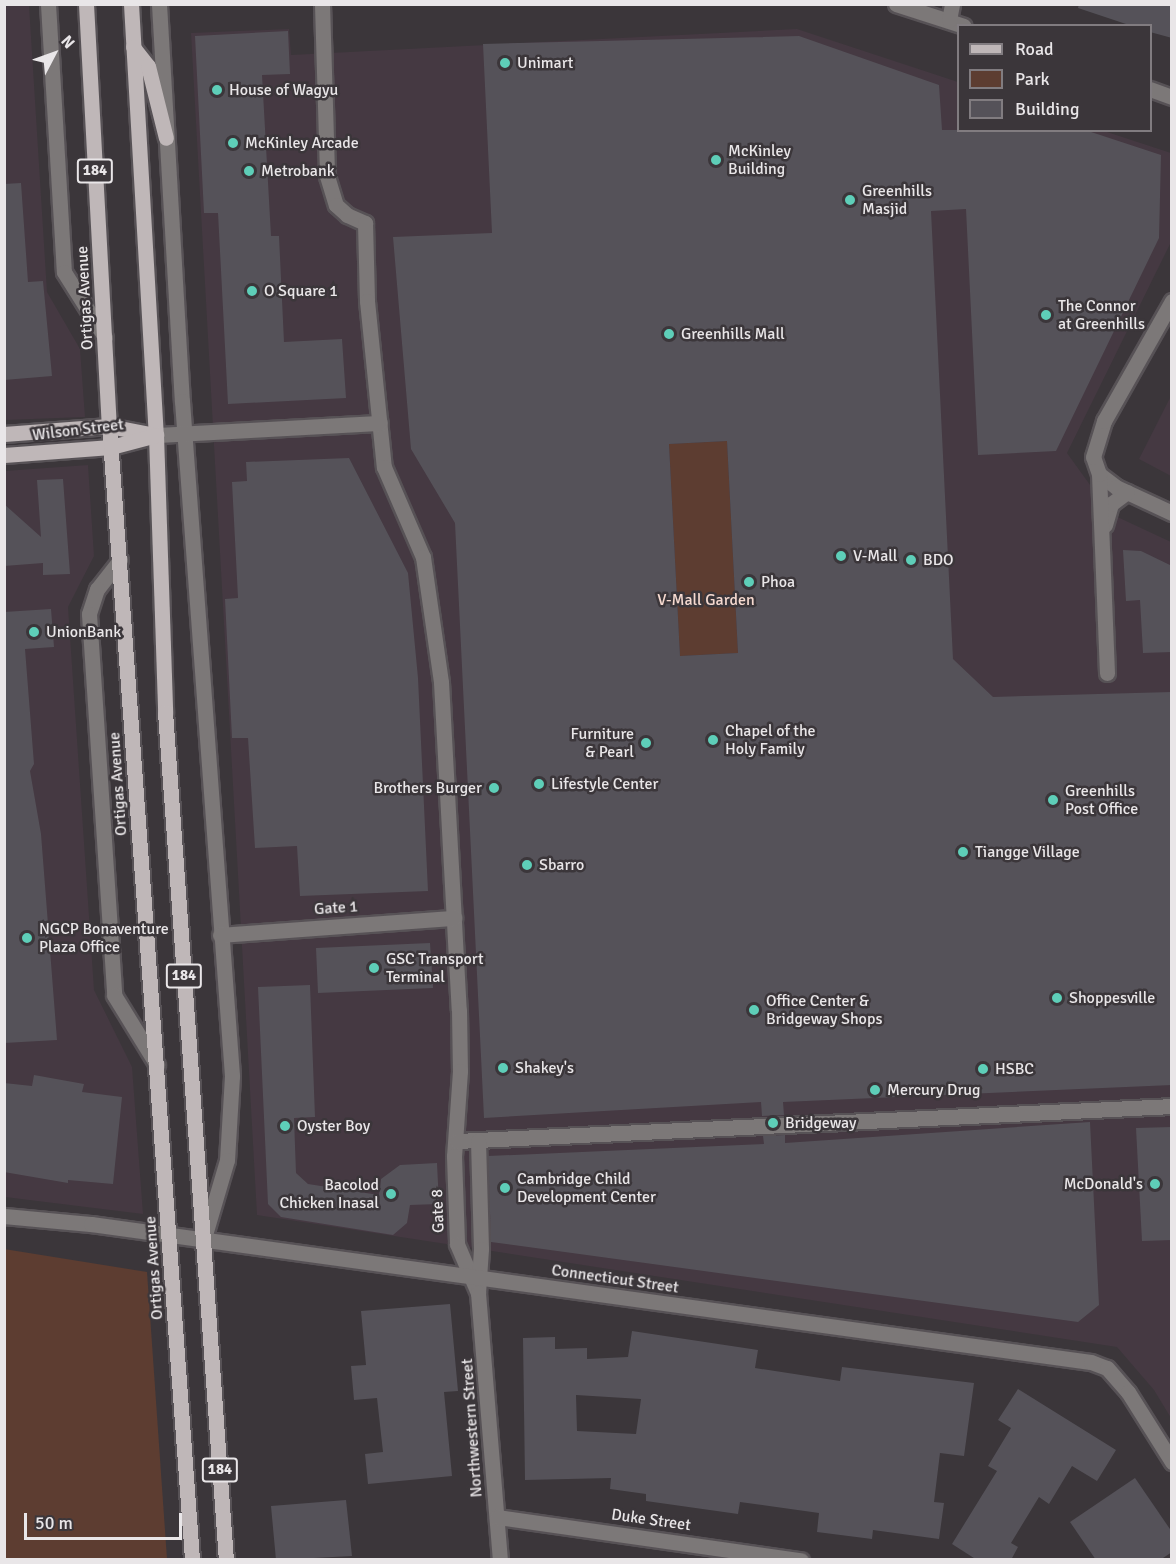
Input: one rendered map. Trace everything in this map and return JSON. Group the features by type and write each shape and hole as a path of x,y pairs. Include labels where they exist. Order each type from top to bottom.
{"main road":[{"name":"Ortigas Avenue","path":"86,4 109,426 192,1560"},
{"name":"184","path":"131,4 156,435 165,712 226,1560"},
{"path":"133,47 148,66 166,138"},
{"name":"Wilson Street","path":"4,434 109,426 156,435"},
{"name":"Wilson Street","path":"4,455 111,447 156,435"}],"street":[{"path":"48,4 64,272 105,338"},
{"path":"159,4 185,433 232,1076 227,1160 203,1241"},
{"name":"Gate 8","path":"322,4 327,176 336,205 346,215 365,223 367,301 384,466 423,557 428,579 441,682 460,1071 457,1244 476,1283"},
{"path":"896,4 959,24"},
{"path":"948,20 952,4"},
{"path":"1152,90 1172,97"},
{"path":"1107,673 1099,474 1093,457 1104,421 1172,301"},
{"name":"Wilson Street","path":"156,435 380,423"},
{"path":"1099,474 1127,492 1172,513"},
{"path":"1101,540 1111,504 1127,492"},
{"path":"120,560 97,589 89,614 114,995 157,1065"},
{"name":"Gate 1","path":"220,935 454,918"},
{"path":"457,1141 1172,1106"},
{"path":"476,1283 478,1141"},
{"name":"Connecticut Street","path":"4,1216 170,1236 476,1283 1091,1362 1107,1368 1128,1392 1172,1461"},
{"name":"Northwestern Street","path":"476,1283 500,1560"},
{"name":"Duke Street","path":"497,1517 724,1554 801,1560"}],"shaded area":[{"path":"4,5 29,5 47,292 80,349 85,417 5,420"},
{"path":"289,29 291,55 797,29 957,82 957,132 1107,132 1171,153 1171,242 1067,453 1111,514 1171,542 1171,1418 1154,1390 1117,1347 257,1215 191,33"},
{"path":"1171,396 1171,476 1139,459"},
{"path":"88,465 94,556 68,607 94,990 132,1067 143,1214 5,1197 5,471"}],"green space":[{"name":"V-Mall Garden","path":"727,441 738,653 680,656 669,444"},
{"path":"4,1249 147,1272 167,1559 5,1559"}],"building":[{"path":"1079,4 1172,4 1172,38 1152,33 1152,24 1126,24 1078,8"},
{"path":"288,31 290,74 262,75 271,236 279,236 284,342 342,339 346,398 228,404 218,213 204,213 195,36"},
{"path":"799,36 939,85 942,130 1091,132 1161,155 1159,238 1056,451 978,455 966,209 931,211 953,659 993,697 1172,692 1172,1085 783,1102 784,1115 762,1116 761,1102 484,1118 455,523 411,449 393,237 492,233 483,44","holes":["727,441 738,653 680,656 669,444"]},
{"path":"21,183 28,282 43,281 52,376 4,380 4,184"},
{"path":"349,458 408,573 418,678 428,891 300,896 297,846 255,848 248,738 232,738 225,599 238,598 232,482 247,481 246,462"},
{"path":"63,479 70,574 43,575 43,563 4,566 4,504 41,537 37,480"},
{"path":"1123,550 1141,551 1172,566 1172,652 1143,653 1140,600 1126,601"},
{"path":"51,609 54,647 25,649 34,764 30,771 41,834 57,1040 4,1043 4,612"},
{"name":"GSC Transport Terminal","path":"430,943 433,988 318,993 316,948"},
{"path":"310,985 315,1117 294,1118 296,1173 308,1184 379,1195 381,1179 400,1165 437,1163 439,1204 410,1205 407,1223 393,1235 281,1217 268,1204 258,987"},
{"path":"34,1075 84,1084 82,1092 122,1097 113,1184 68,1180 68,1183 4,1172 4,1083 32,1086"},
{"path":"1090,1122 1099,1305 1078,1322 491,1242 488,1156 764,1144 763,1136 785,1135 785,1143"},
{"name":"McDonald's","path":"1172,1127 1172,1240 1142,1241 1136,1128"},
{"path":"450,1304 458,1391 444,1392 452,1476 368,1484 365,1454 383,1452 377,1398 354,1400 351,1366 366,1365 361,1311"},
{"path":"632,1331 758,1350 755,1368 840,1381 842,1367 974,1383 964,1456 940,1453 934,1502 944,1503 939,1539 873,1530 872,1539 817,1532 819,1513 740,1502 738,1514 646,1501 646,1494 610,1489 611,1478 525,1480 523,1338 555,1337 555,1349 587,1348 587,1359 628,1357","holes":["576,1395 641,1399 636,1434 577,1431"]},
{"path":"1018,1389 1116,1450 1097,1481 1072,1466 1049,1504 1039,1497 1011,1543 1018,1547 1011,1560 977,1560 952,1544 997,1471 988,1466 1011,1428 998,1420"},
{"path":"1135,1478 1172,1532 1172,1552 1160,1560 1096,1560 1070,1522"},
{"path":"346,1500 352,1556 276,1560 271,1506"}],"place":[{"name":"Unimart","path":"505,63"},
{"name":"House of Wagyu","path":"217,90"},
{"name":"McKinley Arcade","path":"233,143"},
{"name":"McKinley Building","path":"716,160"},
{"name":"Metrobank","path":"249,171"},
{"name":"Greenhills Masjid","path":"850,200"},
{"name":"O Square 1","path":"252,291"},
{"name":"The Connor at Greenhills","path":"1046,315"},
{"name":"Greenhills Mall","path":"669,334"},
{"name":"V-Mall","path":"841,556"},
{"name":"BDO","path":"911,560"},
{"name":"Phoa","path":"749,582"},
{"name":"UnionBank","path":"34,632"},
{"name":"Chapel of the Holy Family","path":"713,740"},
{"name":"Furniture & Pearl","path":"646,743"},
{"name":"Lifestyle Center","path":"539,784"},
{"name":"Brothers Burger","path":"494,788"},
{"name":"Greenhills Post Office","path":"1053,800"},
{"name":"Tiangge Village","path":"963,852"},
{"name":"Sbarro","path":"527,865"},
{"name":"NGCP Bonaventure Plaza Office","path":"27,938"},
{"name":"GSC Transport Terminal","path":"374,968"},
{"name":"Shoppesville","path":"1057,998"},
{"name":"Office Center & Bridgeway Shops","path":"754,1010"},
{"name":"Shakey's","path":"503,1068"},
{"name":"HSBC","path":"983,1069"},
{"name":"Mercury Drug","path":"875,1090"},
{"name":"Bridgeway","path":"773,1123"},
{"name":"Oyster Boy","path":"285,1126"},
{"name":"McDonald's","path":"1155,1184"},
{"name":"Cambridge Child Development Center","path":"505,1188"},
{"name":"Bacolod Chicken Inasal","path":"391,1194"}]}
